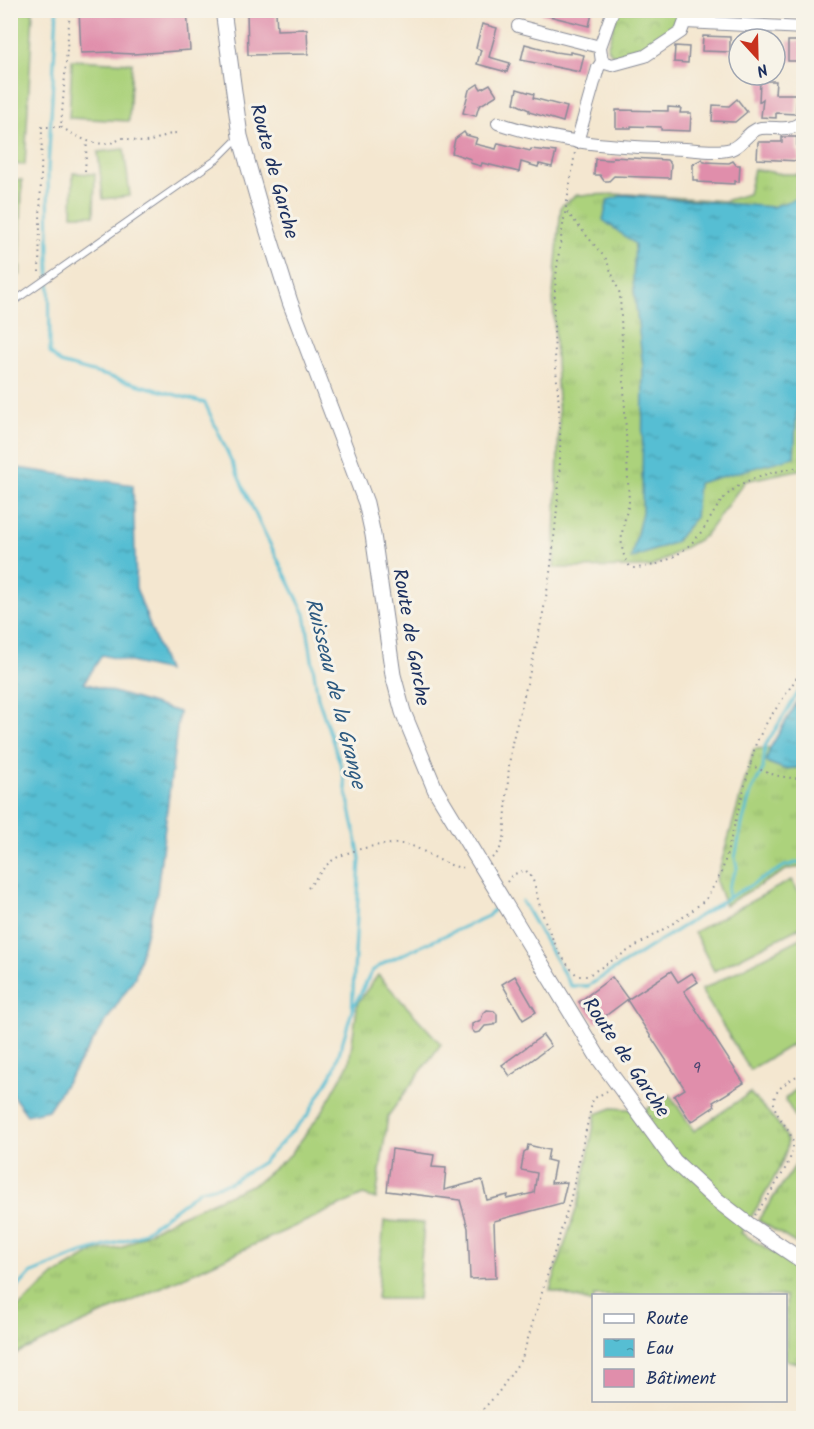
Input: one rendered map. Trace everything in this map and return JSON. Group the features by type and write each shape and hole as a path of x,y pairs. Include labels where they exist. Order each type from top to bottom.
{"street":[{"name":"Route de Garche","path":"223,10 240,136 290,302 366,503 374,535 393,675 403,712 435,789 598,1057 674,1161 713,1197 749,1225 804,1262"},
{"path":"577,142 598,68 602,62 600,47 613,10"},
{"path":"602,62 612,65 645,56 681,32 687,16 804,27"},
{"path":"518,26 600,47"},
{"path":"498,123 542,136 577,142 649,148 731,149 760,128 790,129 804,119"}],"lane":[{"path":"10,304 218,159 240,136"}],"path":[{"path":"62,127 70,10"},
{"path":"39,283 42,127 62,127 87,141 112,144 122,138 142,142 153,140 166,133 177,133"},
{"path":"85,171 87,141"},
{"path":"308,888 329,862 352,850 404,843 459,868 470,868 495,856 504,838 508,766 546,601 550,572 557,505 560,431 554,325 555,302 577,142"},
{"path":"566,211 606,259 620,294 629,503 621,532 623,557 631,568 647,568 688,548 727,495 751,478 804,466"},
{"path":"502,899 512,875 525,870 531,875 546,922 569,968 578,976 587,976 688,914 706,899 722,872 756,743 767,722 804,667"},
{"path":"750,764 763,772 777,776 804,778"},
{"path":"749,1225 788,1162 793,1149 793,1138 774,1108 774,1100 778,1091 804,1071"},
{"path":"475,1419 498,1393 522,1358 570,1201 593,1100 618,1084"}],"green space":[{"path":"11,10 33,11 25,165 11,164"},
{"path":"618,11 684,11 677,30 643,52 620,59 607,48"},
{"path":"72,60 132,63 129,121 69,118"},
{"path":"124,149 130,196 103,199 98,152"},
{"path":"754,169 783,174 803,174 803,469 745,481 705,536 651,567 554,568 559,423 553,296 561,206 577,195 628,194 724,201 748,194"},
{"path":"73,173 95,174 94,215 72,215"},
{"path":"10,180 22,180 20,275 11,275"},
{"path":"770,748 766,762 784,769 803,767 803,867 788,869 725,905 716,881 754,749"},
{"path":"791,880 803,900 803,926 714,971 694,932"},
{"path":"803,937 803,1038 750,1070 701,990"},
{"path":"378,975 441,1044 388,1116 376,1199 363,1195 11,1356 11,1314 55,1275 95,1251 121,1248 175,1218 256,1183 290,1155 322,1112 349,1063 358,1002"},
{"path":"803,1083 803,1131 785,1099"},
{"path":"750,1093 777,1122 785,1135 787,1141 783,1160 741,1233 803,1270 803,1365 787,1360 787,1294 592,1294 592,1303 550,1290 580,1197 596,1114 612,1108 645,1110 670,1095 694,1131"},
{"path":"803,1154 803,1248 758,1220"},
{"path":"384,1221 424,1223 418,1299 377,1299"}],"water":[{"path":"624,195 772,207 804,196 804,320 794,457 698,483 695,518 675,542 631,559 642,512 643,367 633,281 635,244 603,220 608,200"},
{"path":"11,467 133,485 136,588 167,671 102,655 84,683 179,712 157,892 135,977 48,1110 27,1115 13,1096 10,1082"},
{"path":"803,692 803,767 784,769 766,762 770,748"}],"building":[{"path":"79,10 187,10 190,50 133,54 81,53"},
{"path":"247,10 276,12 277,30 307,29 308,54 248,55"},
{"path":"542,10 593,10 589,26 541,14"},
{"path":"482,24 497,28 489,57 510,63 507,72 477,64 481,50 476,48"},
{"path":"703,36 727,37 727,52 702,51"},
{"path":"788,41 803,41 802,61 788,61"},
{"path":"525,44 555,52 584,55 580,72 521,60"},
{"path":"675,46 689,47 688,63 674,62"},
{"path":"478,84 481,89 490,84 497,95 479,106 476,116 463,113 469,90"},
{"path":"760,87 776,87 775,94 797,94 796,114 776,113 776,118 761,117 763,99 759,102"},
{"path":"517,89 534,94 533,98 567,107 563,122 529,112 514,103"},
{"path":"737,99 747,112 735,122 712,121 713,105 729,106"},
{"path":"668,107 681,108 680,113 691,113 690,131 661,130 661,127 616,128 616,110 668,111"},
{"path":"464,132 466,135 477,138 475,144 496,149 498,143 530,151 531,149 556,152 552,167 539,164 538,167 521,162 519,172 482,163 481,166 470,163 471,159 452,153 455,139"},
{"path":"782,137 797,137 799,161 757,159 758,142 782,142"},
{"path":"613,157 667,160 671,164 670,178 614,176 609,181 604,181 600,175 594,175 595,159 612,160"},
{"path":"702,159 704,162 729,163 733,161 736,165 740,165 739,182 735,181 735,184 693,180 693,164"},
{"path":"671,971 678,982 692,973 698,982 684,991 744,1083 713,1102 715,1106 691,1122 674,1096 685,1089 627,1000"},
{"path":"515,976 536,1012 523,1020 502,984"},
{"path":"612,977 628,999 596,1023 579,1002"},
{"path":"487,1010 497,1014 497,1022 475,1033 472,1030 472,1024 481,1020"},
{"path":"543,1035 551,1046 510,1076 502,1065"},
{"path":"528,1145 549,1150 547,1160 555,1162 551,1183 567,1182 562,1203 494,1221 496,1278 470,1279 468,1228 460,1200 387,1191 392,1149 434,1155 432,1167 446,1168 444,1190 482,1180 487,1200 508,1195 507,1199 534,1193 537,1173 521,1170 524,1152"}],"waterway":[{"name":"Ruisseau de la Grange","path":"10,1296 30,1274 79,1254 139,1236 200,1190 229,1183 263,1162 307,1116 334,1070 352,1011 360,858 342,769 318,698 305,614 259,522 205,403 60,363 50,353 48,169 57,10"},
{"path":"728,898 728,887 737,868 735,858 742,824 751,792 763,769 765,746 804,683"},
{"path":"522,901 571,986 588,986 728,898 785,866 804,861"},
{"path":"353,1008 372,971 386,962 488,916 495,908"}]}
